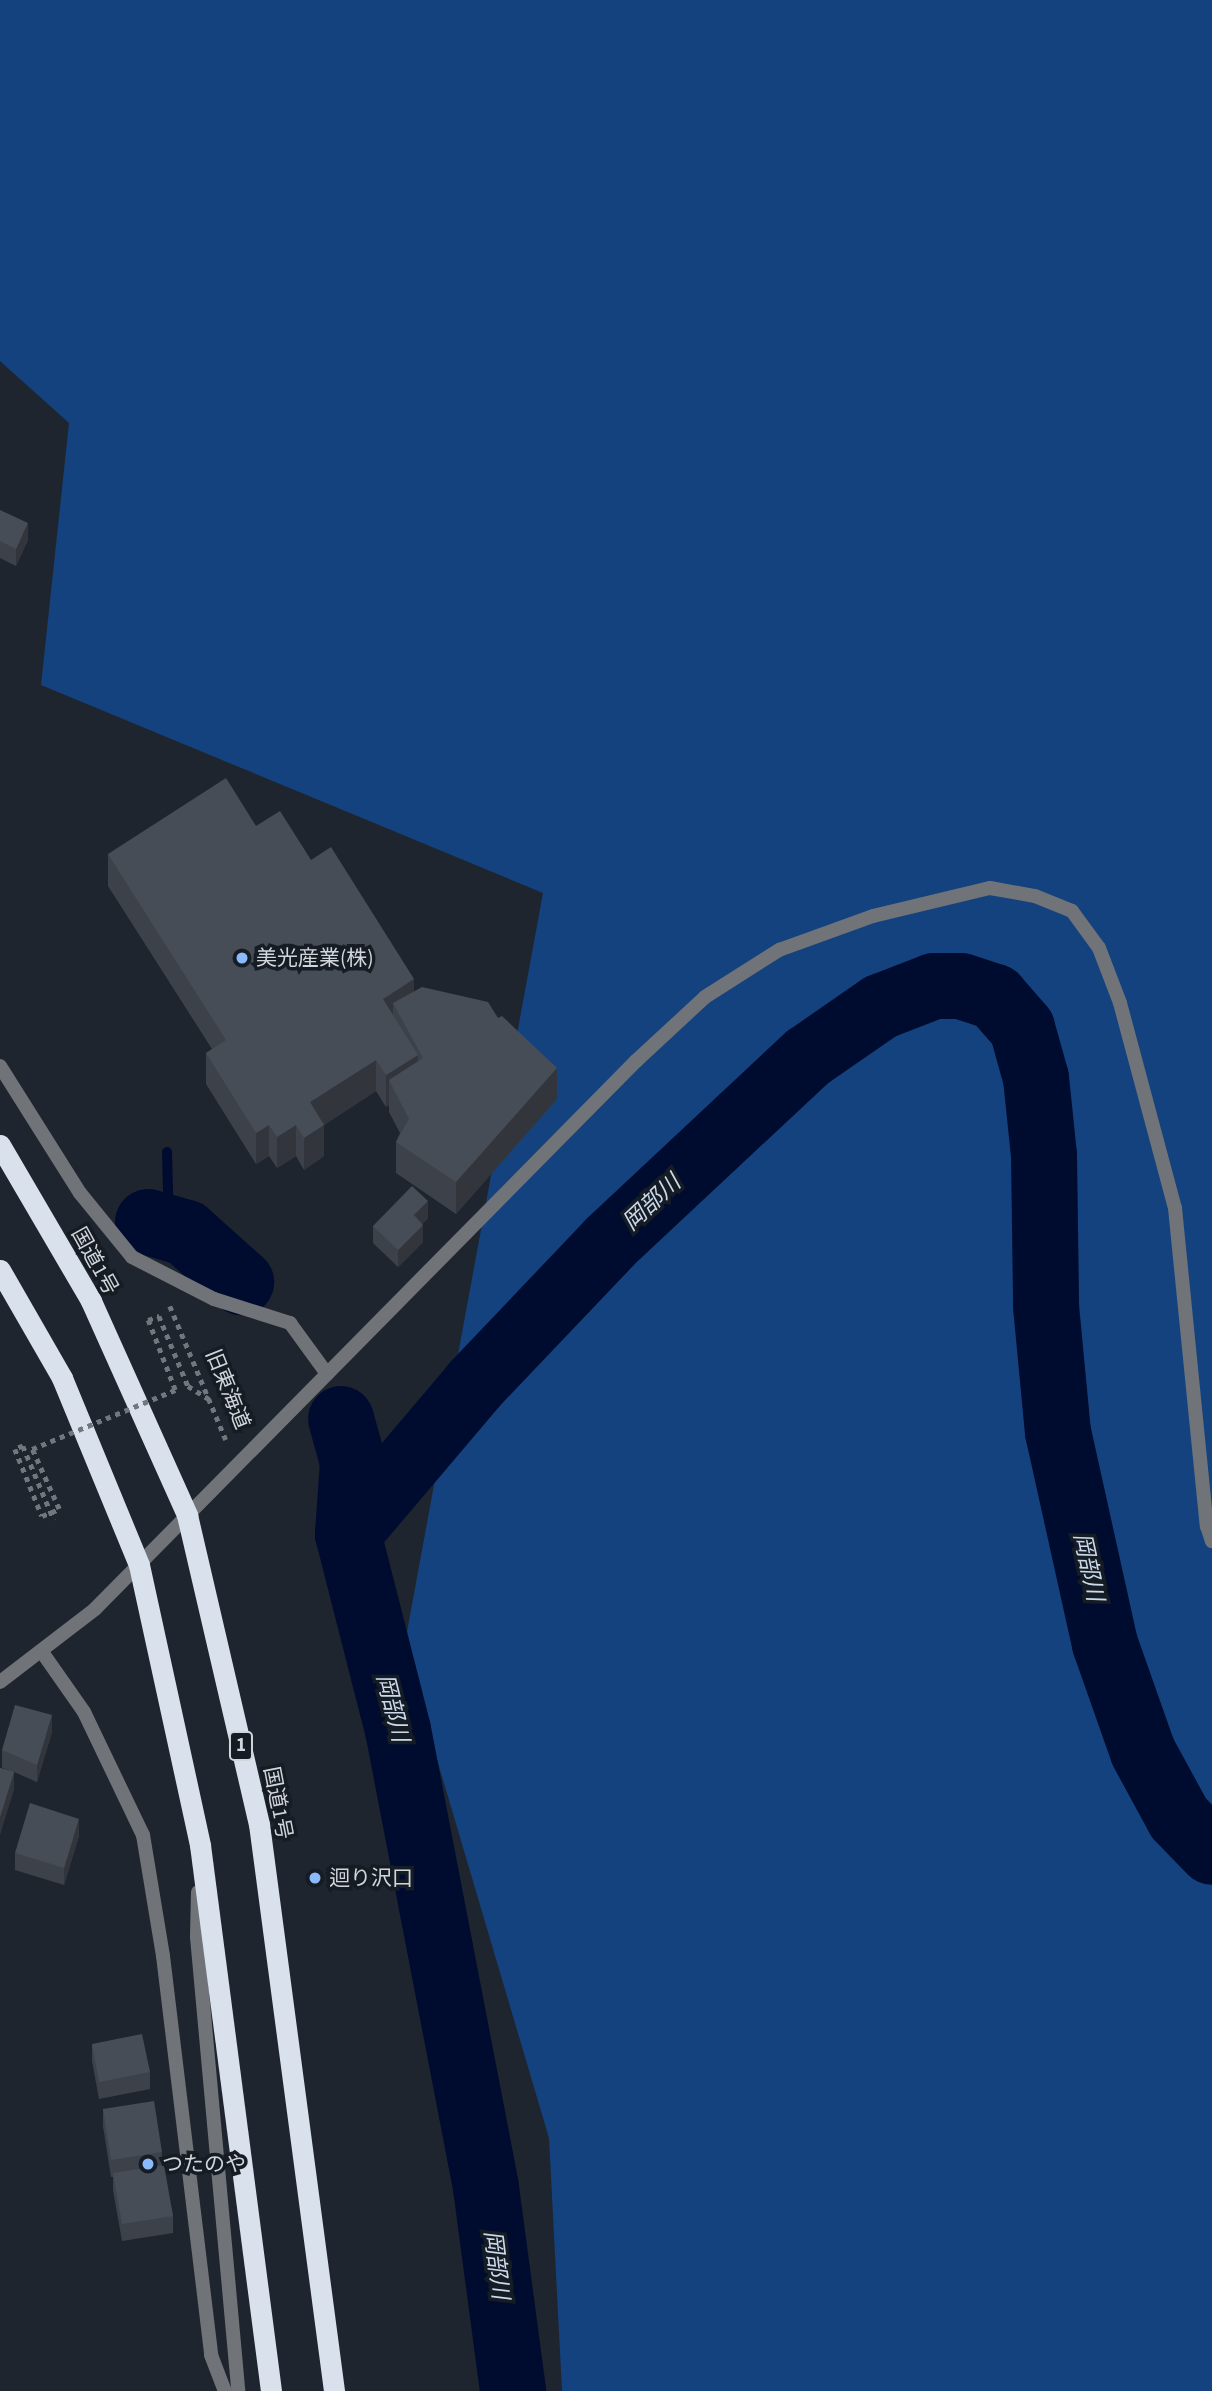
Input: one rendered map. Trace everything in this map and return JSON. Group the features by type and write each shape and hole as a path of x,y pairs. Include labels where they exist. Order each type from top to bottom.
{"highway":[{"name":"国道1号","path":"0,1145 91,1301 187,1515 259,1824 334,2391"},
{"path":"0,1270 62,1378 138,1565 200,1845 271,2391"}],"street":[{"path":"0,1682 42,1652 138,1565 237,1469 636,1061 705,997 779,950 873,916 990,888 1035,896 1072,911 1098,948 1148,1095 1175,1208 1207,1526 1212,1541"},
{"path":"0,1066 80,1194 132,1257 157,1273 214,1298 290,1323 327,1374"},
{"path":"42,1652 84,1712 143,1835 163,1956 211,2355 225,2391"},
{"path":"200,1845 197,1937 237,2391"},
{"path":"328,2344 341,2391"}],"path":[{"name":"旧東海道","path":"157,1273 237,1469"},
{"path":"54,1520 23,1446 15,1449 42,1516 59,1509 32,1449 175,1390 148,1320 159,1316 188,1387 209,1399"}],"shaded area":[{"path":"0,0 1212,0 1212,2391 562,2391 549,2138 404,1648 543,893 41,685 69,423 0,361"}],"building":[{"path":"0,510 28,523 16,549 0,541"},
{"path":"226,778 256,826 280,811 311,860 331,847 414,979 383,999 418,1055 386,1075 376,1060 310,1102 324,1125 304,1138 296,1125 277,1137 269,1125 256,1133 206,1053 226,1040 108,854"},
{"path":"422,987 488,1002 498,1018 502,1016 557,1068 456,1182 396,1142 409,1119 389,1080 423,1058 393,1003"},
{"path":"412,1186 428,1201 414,1215 423,1225 398,1250 373,1226"},
{"path":"15,1705 52,1715 37,1765 2,1750"},
{"path":"0,1768 14,1772 0,1817"},
{"path":"30,1803 79,1819 64,1868 15,1853"},
{"path":"142,2034 150,2072 99,2082 92,2044"},
{"path":"154,2101 162,2152 111,2160 103,2109"},
{"path":"164,2165 173,2216 122,2224 113,2173"}],"waterway":[{"name":"岡部川","path":"348,1534 475,1384 610,1242 808,1057 880,1007 934,986 961,986 995,997 1022,1028 1036,1078 1044,1155 1046,1306 1058,1432 1105,1644 1143,1752 1179,1818 1212,1852"},
{"path":"167,1152 169,1226"},
{"path":"148,1222 186,1233 241,1282"},
{"name":"岡部川","path":"341,1419 353,1462 348,1534 398,1730 486,2188 513,2391"}],"place":[{"name":"美光産業(株)","path":"242,958"},
{"name":"迴り沢口","path":"315,1878"},
{"name":"つたのや","path":"148,2164"}]}
